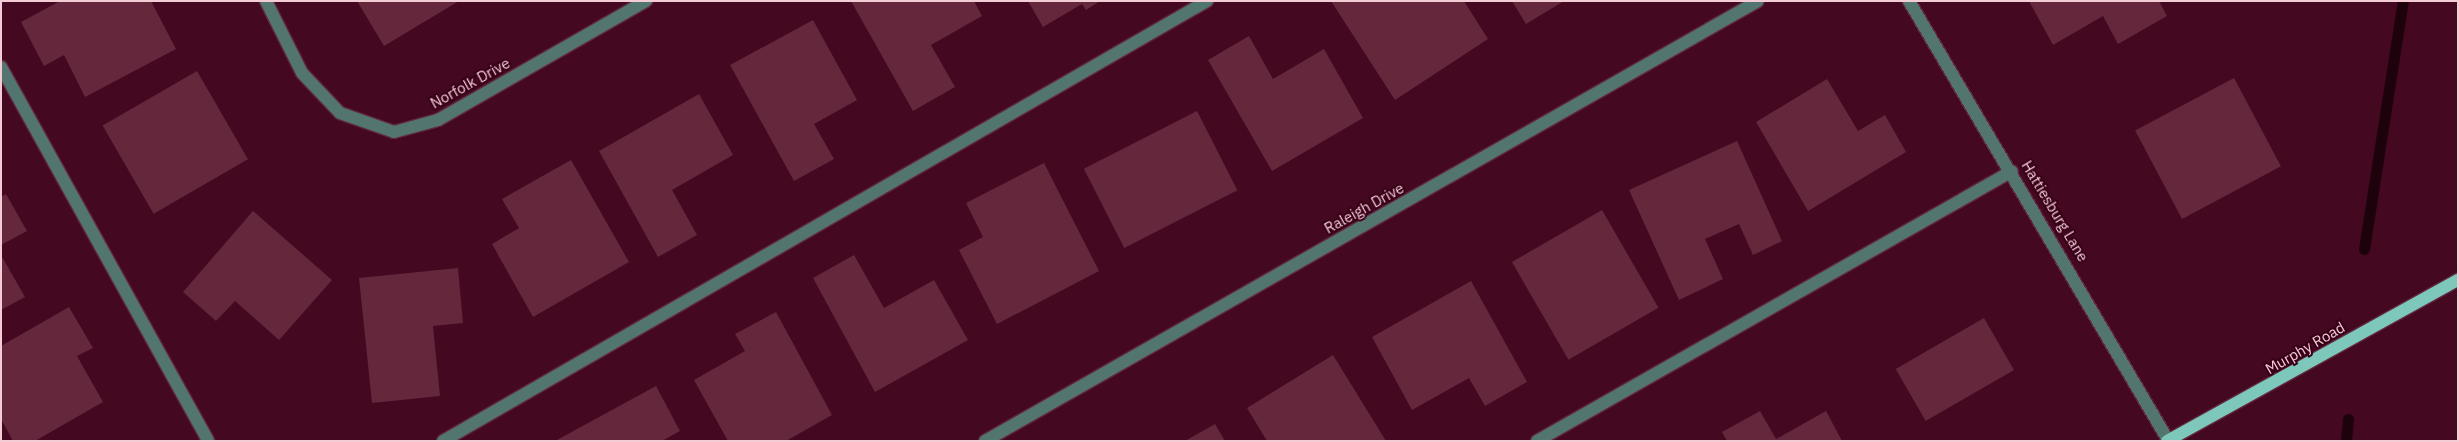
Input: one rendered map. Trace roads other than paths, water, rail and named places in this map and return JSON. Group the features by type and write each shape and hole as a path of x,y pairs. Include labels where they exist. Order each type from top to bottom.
{"main road":[{"name":"Murphy Road","path":"2168,441 2458,280"}],"street":[{"name":"Norfolk Drive","path":"266,1 302,73 340,113 394,132 438,120 646,1"},
{"path":"443,441 1207,1"},
{"name":"Raleigh Drive","path":"985,441 1758,1"},
{"name":"Hattiesburg Lane","path":"1909,1 2012,171 2168,441"},
{"path":"1,67 208,441"},
{"path":"1537,441 2012,171"}],"waterway":[{"path":"2364,249 2403,1"},
{"path":"2346,441 2348,419"}]}
